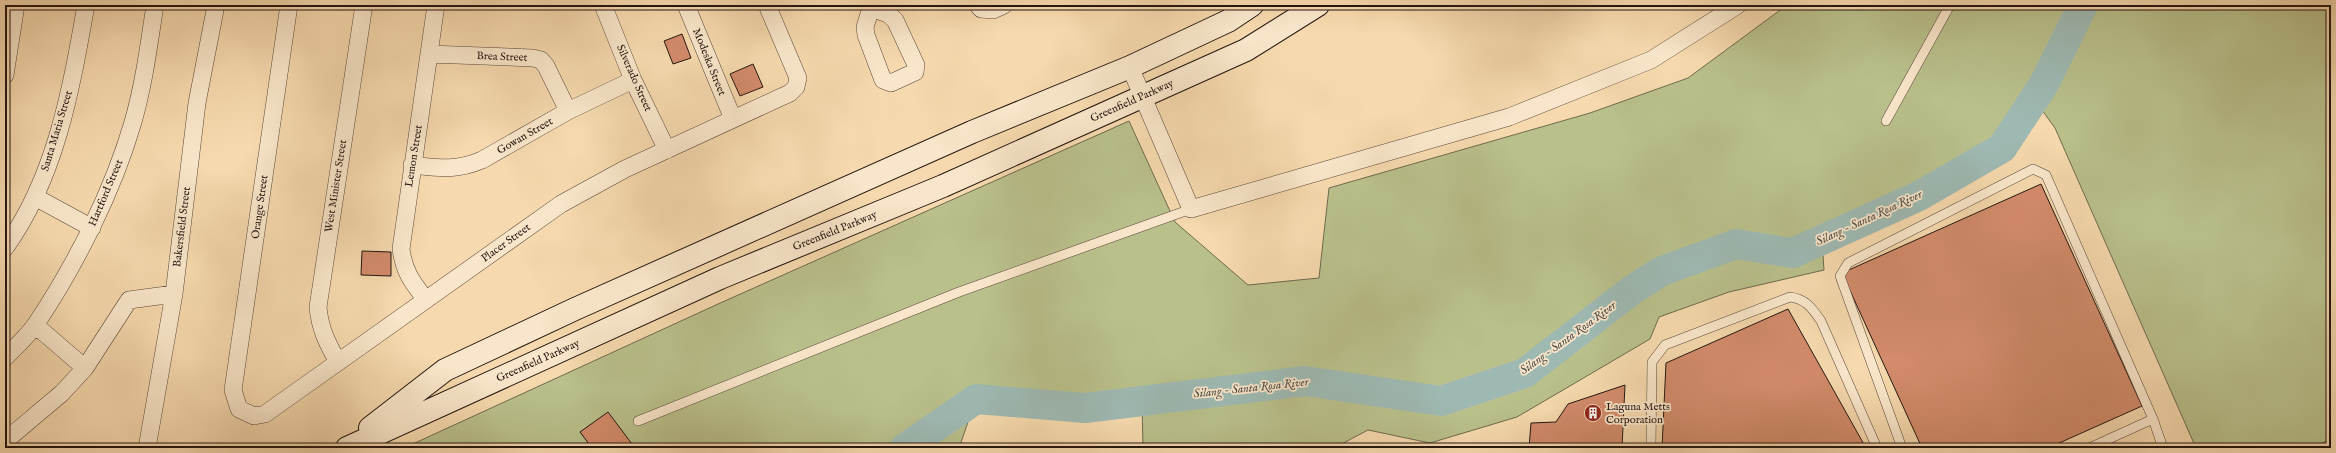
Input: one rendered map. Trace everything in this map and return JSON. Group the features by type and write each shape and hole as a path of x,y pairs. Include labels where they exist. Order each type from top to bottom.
{"main road":[{"name":"Greenfield Parkway","path":"346,448 445,370 575,309 972,132 1130,68 1228,21 1252,5"},
{"name":"Greenfield Parkway","path":"346,448 720,278 943,186 1246,50 1318,5"}],"street":[{"path":"5,75 16,5"},
{"name":"Santa Maria Street","path":"5,248 35,197 54,148 69,100 86,5"},
{"name":"Hartford Street","path":"5,358 35,325 92,228 115,176 134,121 143,80 155,5"},
{"name":"Bakersfield Street","path":"147,448 174,294 198,103 216,5"},
{"name":"Orange Street","path":"240,409 233,390 289,5"},
{"name":"West Minister Street","path":"338,362 325,340 319,324 318,306 364,5"},
{"name":"Lemon Street","path":"426,300 411,281 403,265 401,249 436,5"},
{"name":"Silverado Street","path":"603,5 633,80 667,150"},
{"name":"Modeska Street","path":"686,5 733,119"},
{"name":"Placer Street","path":"240,409 254,416 266,414 561,204 625,170 790,93 796,86 798,78 767,5"},
{"path":"1130,68 1191,209 1509,117 1651,60 1738,5"},
{"name":"Brea Street","path":"429,54 533,58 541,60 546,66 568,111"},
{"name":"Gowan Street","path":"412,165 450,169 468,166 482,160 568,111 633,80"},
{"path":"35,197 92,228"},
{"path":"5,441 62,394 85,368 129,300 174,294"},
{"path":"35,325 85,368"}],"lane":[{"path":"1886,121 1950,5"},
{"path":"1902,448 1840,276 1848,263 2033,169 2046,175 2153,419 2163,448"},
{"path":"638,422 959,292 1191,209"},
{"path":"1651,448 1652,362 1665,345 1790,297 1800,298 1811,306 1821,321 1876,448"},
{"path":"2089,448 2153,419"}],"green space":[{"path":"1787,5 2331,5 2331,439 2310,448 2196,448 2055,128 2034,99 2002,148 1919,196 1822,240 1824,270 1729,292 1659,317 1650,339 1517,417 1430,443 1368,430 1334,448 1143,448 1142,401 1085,408 976,399 959,448 404,448 718,304 1129,121 1175,222 1248,285 1319,278 1329,188 1590,113 1688,78"}],"building":[{"path":"682,34 691,58 673,64 664,41"},
{"path":"753,64 763,87 740,96 730,74"},
{"path":"2041,184 2142,406 2048,448 1922,448 1842,273"},
{"path":"362,251 391,252 391,276 361,275"},
{"path":"1788,309 1866,448 1662,448 1666,363"},
{"name":"Laguna Metts Corporation","path":"1625,385 1622,448 1529,448 1531,423 1556,422 1568,404"},
{"path":"608,412 635,448 592,448 580,432"}],"waterway":[{"name":"Silang - Santa Rosa River","path":"905,448 976,399 1085,408 1305,381 1441,401 1525,373 1632,290 1662,271 1736,244 1793,253 1919,196 2002,148 2044,84 2083,5"}],"place":[{"name":"Laguna Metts Corporation","path":"1593,413"}]}
